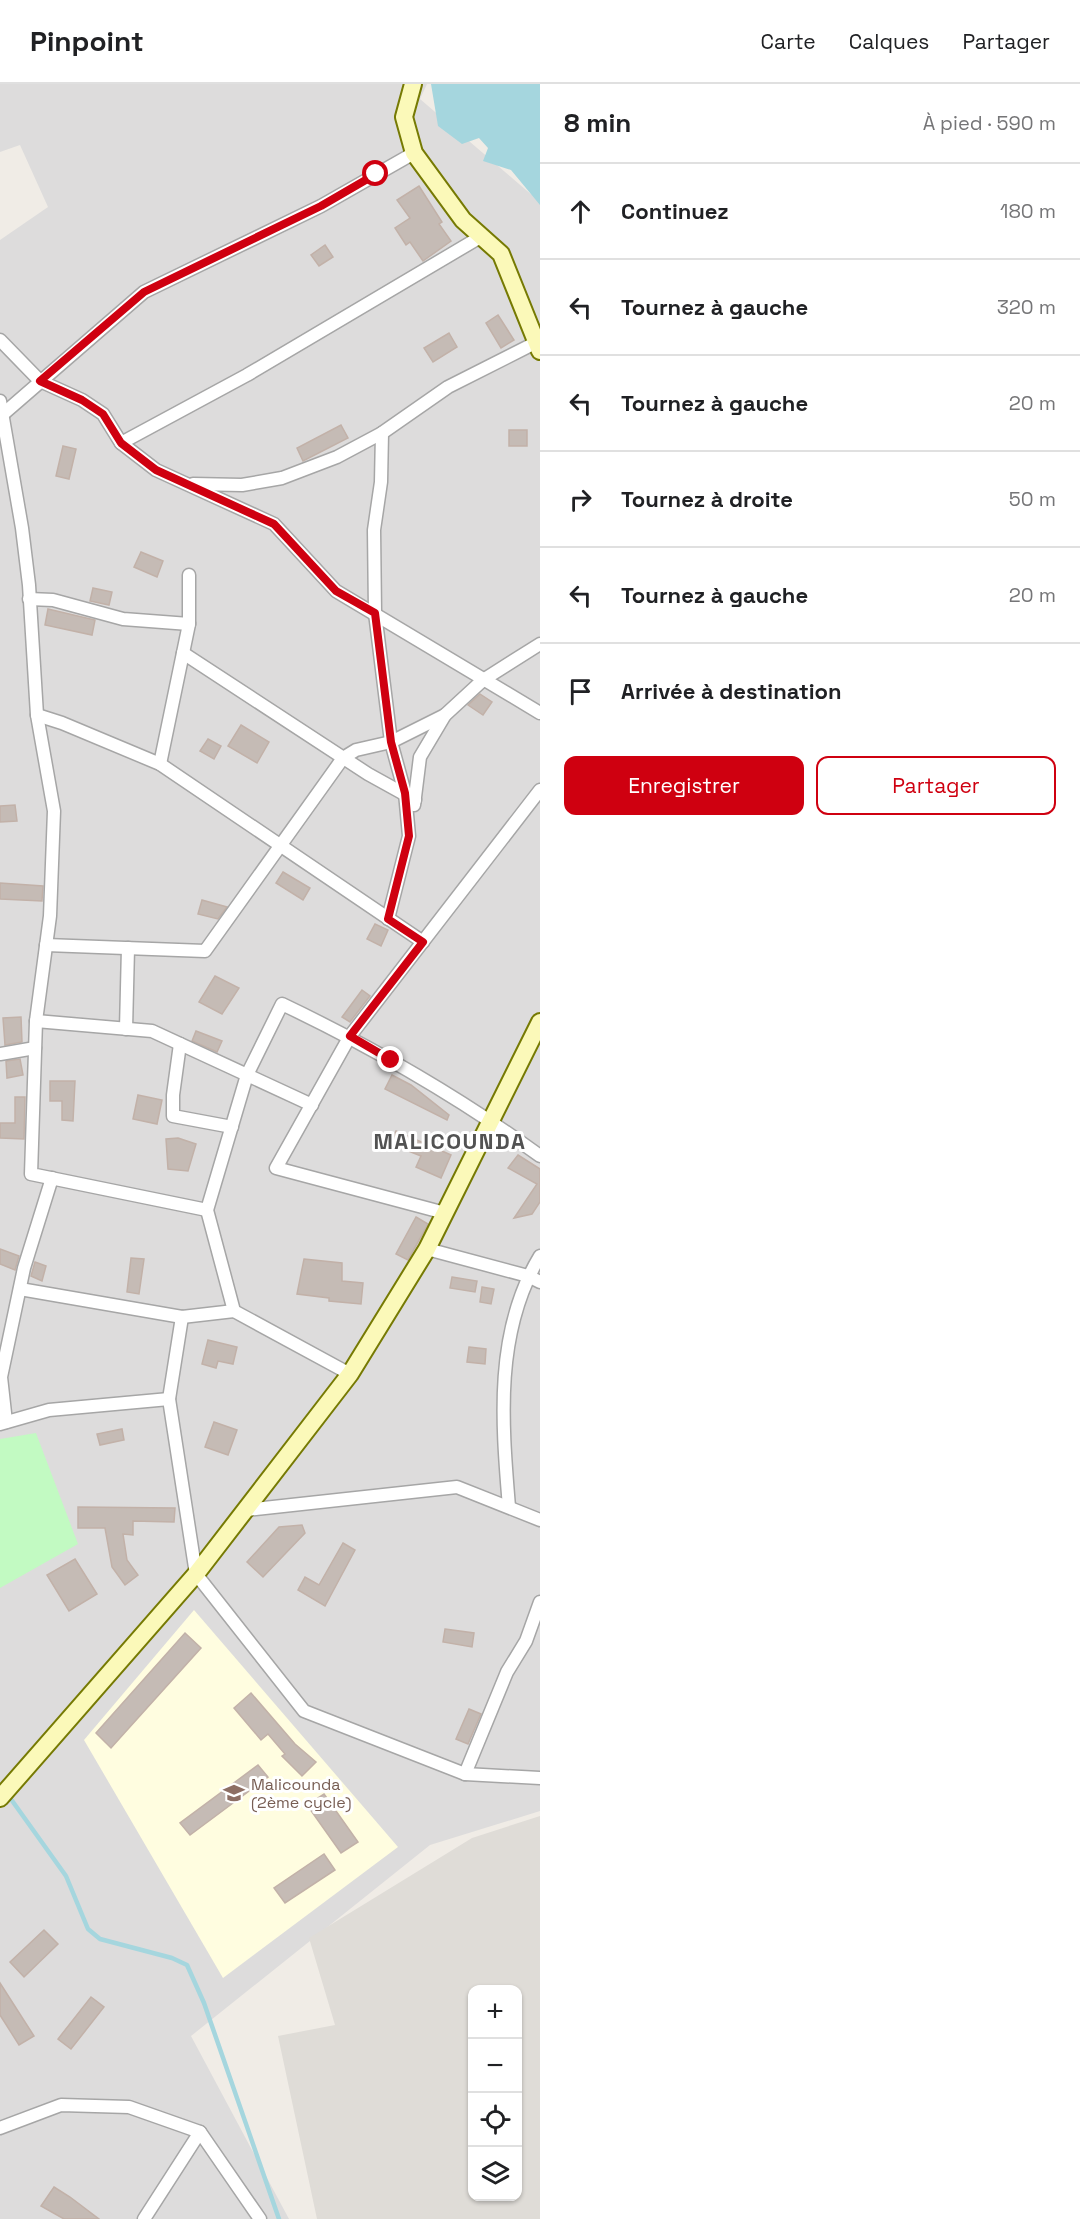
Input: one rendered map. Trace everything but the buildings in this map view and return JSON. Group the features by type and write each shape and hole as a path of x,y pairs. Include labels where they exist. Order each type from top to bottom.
{"main road":[{"path":"413,84 404,117 414,153 463,220 501,254 533,320 538,347"},
{"path":"0,1798 196,1574 350,1374 427,1249 540,1022"}],"street":[{"path":"2,415 144,292 321,206 414,153"},
{"path":"121,443 247,375 482,236"},
{"path":"0,340 40,381 82,400 103,414 121,443 156,470 274,524 336,591 540,713"},
{"path":"186,484 242,485 282,478 337,457 382,433 448,387 538,347"},
{"path":"0,401 22,528 37,715 54,811 50,916 36,1021 31,1174 207,1210"},
{"path":"382,433 381,482 374,530 375,613 391,742 410,797"},
{"path":"160,764 189,624 189,575"},
{"path":"29,599 53,600 123,619 189,624"},
{"path":"46,945 205,951 343,758 356,750 391,742 445,715 483,680 540,644"},
{"path":"183,653 343,758 410,797"},
{"path":"37,715 62,723 160,764 423,942"},
{"path":"388,919 409,836 410,797 420,757 445,715"},
{"path":"445,1213 276,1168 350,1036 540,790"},
{"path":"126,1029 128,948"},
{"path":"234,1311 207,1210 248,1075 282,1004 350,1036 491,1120 540,1156"},
{"path":"36,1021 152,1031 312,1105"},
{"path":"180,1044 173,1095 173,1116 232,1127"},
{"path":"0,1054 35,1048"},
{"path":"52,1178 20,1289 5,1330 1,1377 3,1423 49,1410 169,1400"},
{"path":"427,1249 528,1276 540,1282"},
{"path":"509,1507 503,1430 504,1358 528,1276 540,1256"},
{"path":"20,1289 182,1317 234,1311 350,1374"},
{"path":"182,1317 169,1400 196,1574 304,1711 465,1774 540,1778"},
{"path":"246,1510 457,1487 540,1520"},
{"path":"465,1774 507,1672 526,1641 540,1602"},
{"path":"0,2128 61,2105 129,2107 200,2132 260,2219"},
{"path":"144,2219 200,2132"}],"shaded area":[{"path":"0,84 427,84 420,99 540,202 540,1811 430,1845 191,2036 289,2219 0,2219 0,240 48,207 20,145 0,152"},
{"name":"Malicounda (2ème cycle)","path":"194,1610 398,1847 223,1978 84,1740"},
{"path":"540,1816 540,2219 317,2219 278,2036 335,2025 309,1938 472,1838"}],"green space":[{"path":"36,1433 78,1544 0,1588 0,1439"}],"water":[{"path":"431,84 540,84 540,205 511,170 483,161 488,148 479,138 462,144 438,126"}],"waterway":[{"path":"8,1795 66,1876 88,1929 100,1939 172,1958 187,1965 204,2003 279,2219"}],"place":[{"name":"Malicounda (2ème cycle)","path":"234,1793"}],"district":[{"name":"MALICOUNDA","path":"450,1141"}],"route":[{"path":"376,174 321,206 144,292 40,381 82,400 103,414 121,443 156,470 274,524 336,591 375,613 391,742 405,793 409,836 388,919 423,942 350,1036 391,1060"}]}
